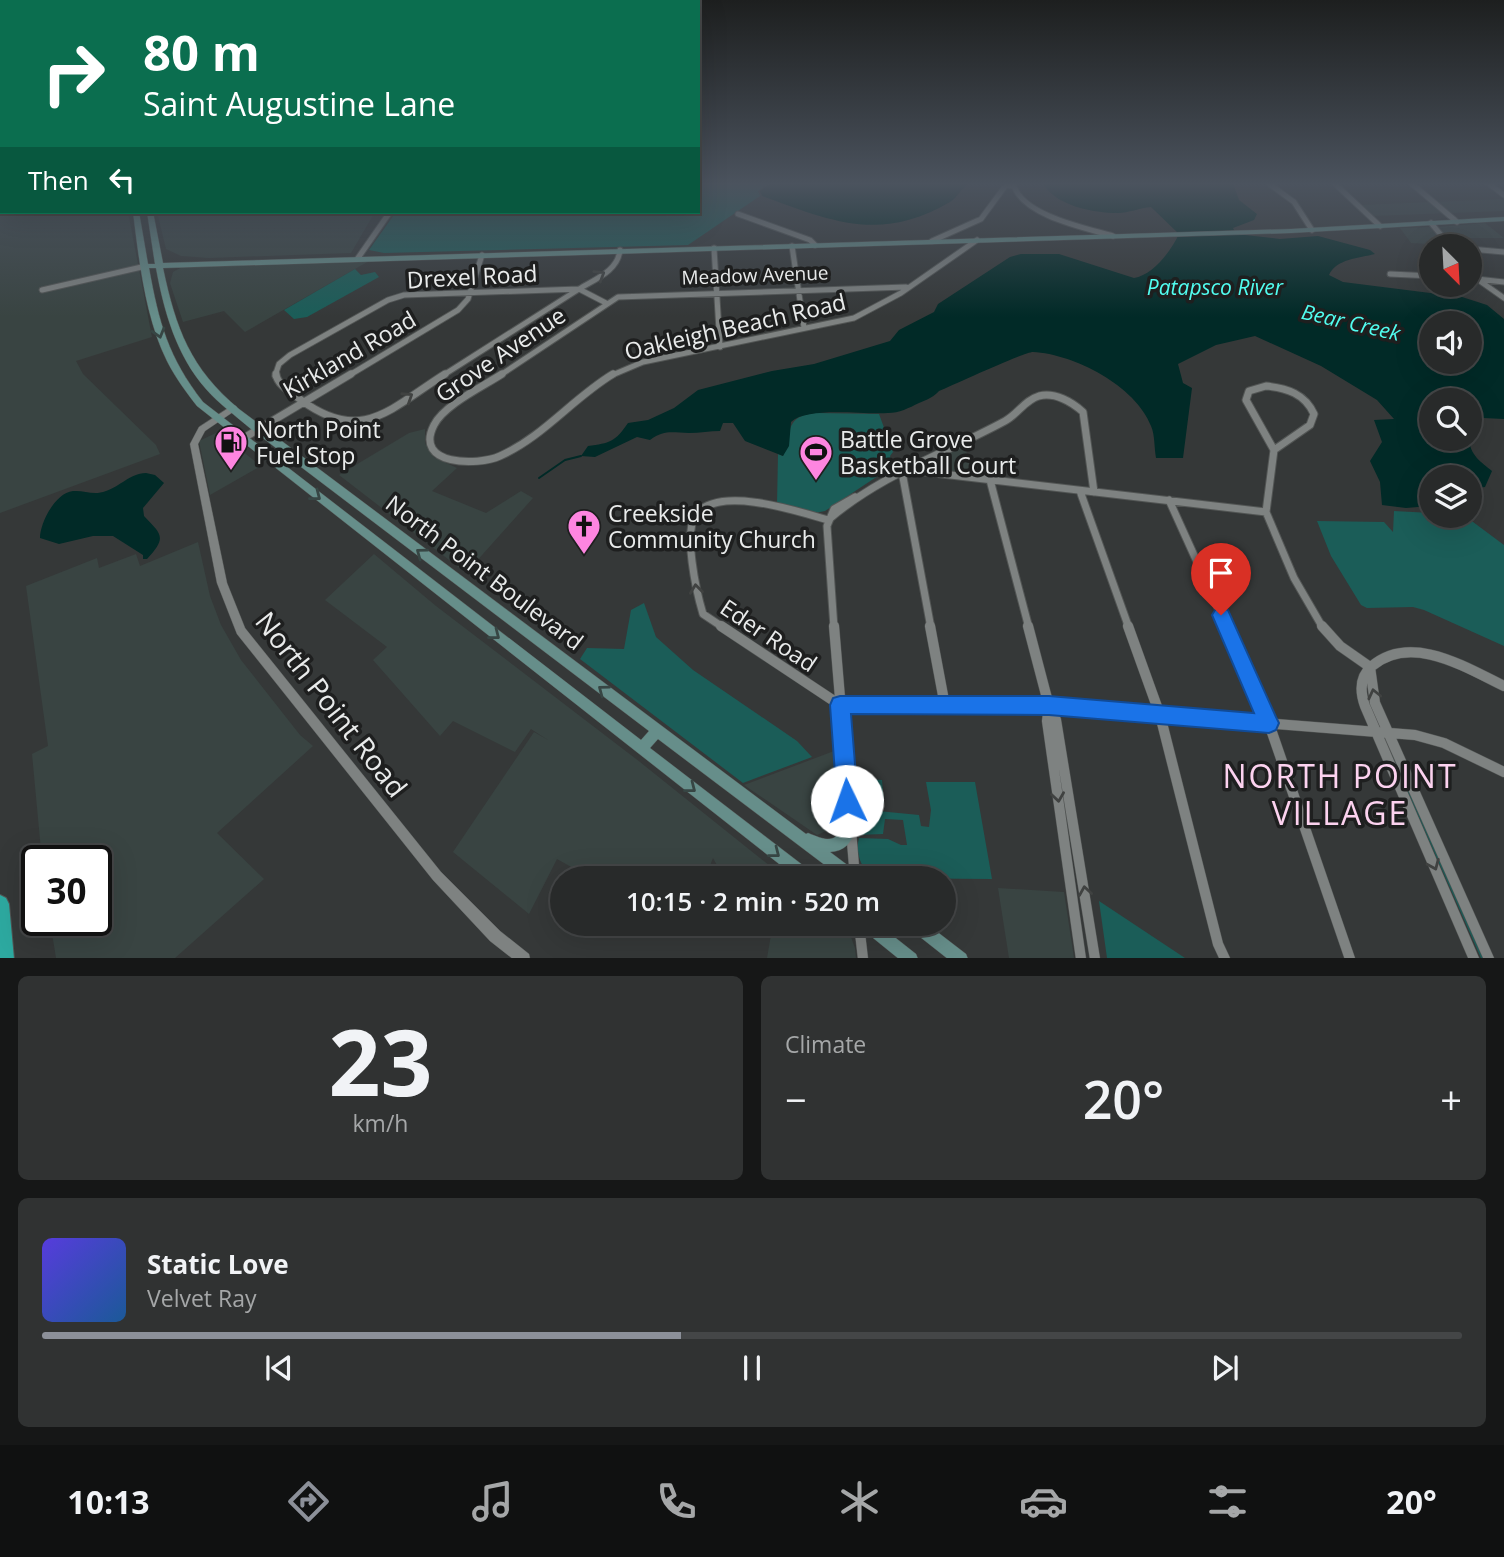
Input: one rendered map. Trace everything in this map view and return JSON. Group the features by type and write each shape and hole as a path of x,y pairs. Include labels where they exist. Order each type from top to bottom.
{"highway":[{"path":"0,904 5,958"}],"main road":[{"name":"North Point Boulevard","path":"139,228 155,320 166,355 187,390 216,419 792,866"},
{"name":"North Point Boulevard","path":"153,228 176,331 187,357 209,386 258,429 838,866"},
{"path":"146,266 1351,228"},
{"path":"163,279 167,271 174,266 201,263"},
{"path":"641,749 657,731"},
{"path":"800,838 824,846 837,845 846,838 849,829"},
{"path":"883,936 911,958"},
{"path":"931,936 961,958"}],"street":[{"path":"358,258 379,228"},
{"path":"776,228 810,240 815,245"},
{"path":"932,241 962,228"},
{"path":"1086,228 1113,236"},
{"name":"Oakleigh Beach Road","path":"505,453 620,369 860,315 977,240"},
{"path":"792,246 804,328"},
{"path":"714,248 720,347"},
{"path":"304,401 338,422 354,424 371,419 614,267 619,260 620,250"},
{"path":"1482,250 1504,252"},
{"name":"Kirkland Road","path":"242,439 458,310 466,303 471,292 482,256"},
{"path":"42,289 146,266"},
{"path":"1390,274 1419,275"},
{"path":"1482,279 1504,282"},
{"path":"1482,284 1504,298"},
{"name":"Meadow Avenue","path":"606,303 628,295 906,287"},
{"name":"Drexel Road","path":"304,401 276,379 277,369 290,355 393,298 410,294 578,289 606,303"},
{"name":"Grove Avenue","path":"505,453 480,462 452,461 433,450 429,440 431,430 439,417 453,405 606,303"},
{"path":"1275,450 1310,425 1314,418 1313,410 1304,399 1290,391 1274,386 1256,387 1247,393 1245,400 1275,450 1266,512 1290,567 1323,628 1337,644 1370,667"},
{"path":"853,866 826,533 828,520 855,497 1007,420 1031,399 1047,396 1071,403 1084,415 1084,435 1094,492"},
{"name":"North Point Road","path":"233,408 199,432 194,440 194,450 222,583 241,631 437,876 495,936 524,958"},
{"path":"902,472 1266,512"},
{"path":"902,472 946,706"},
{"path":"990,480 1049,706 1056,720 1095,958"},
{"path":"1080,491 1160,715 1218,944 1225,958"},
{"name":"Eder Road","path":"828,520 725,500 710,503 698,512 691,521 690,531 696,590 703,614 840,705"},
{"path":"1169,500 1269,723 1350,958"},
{"path":"1474,958 1364,705 1360,685 1362,677 1370,667 1395,653 1422,653 1450,661 1504,686"},
{"path":"1370,667 1372,694 1489,958"},
{"path":"840,705 1049,706 1389,733 1430,738 1504,772"},
{"path":"1049,706 1047,721 1081,958"},
{"path":"860,936 863,958"}],"shaded area":[{"path":"0,228 131,228 152,337 76,361 83,374 156,445 160,454 0,513"},
{"path":"161,228 366,228 351,253 209,258 181,256 166,249"},
{"path":"385,228 713,228 688,245 384,253 369,250"},
{"path":"1400,228 1431,228 1437,234 1419,234 1419,243 1411,243"},
{"path":"1438,228 1491,228 1504,238 1482,238 1482,234 1443,234"},
{"path":"369,261 245,332 224,311 183,322 170,283 173,272 182,267"},
{"path":"355,269 361,275 375,272 379,277 307,317 294,319 284,310"},
{"path":"815,413 879,414 893,452 890,456 893,466 825,511 815,513 777,505 778,454 783,456 794,421"},
{"path":"425,429 425,443 434,457 457,468 432,491 486,513 521,491 533,498 466,573 339,475 409,433"},
{"path":"218,432 261,466 210,495 199,441"},
{"path":"966,443 967,459 972,460 972,474 916,467"},
{"path":"1394,511 1419,512 1419,528 1481,528 1504,545 1504,646 1424,610 1413,607 1367,608 1361,605 1331,556 1317,521 1384,522 1393,532"},
{"path":"198,542 210,596 221,625 241,660 300,735 313,746 217,833 264,879 175,958 56,958 52,936 112,936 112,845 41,845 32,754 48,746 26,586 97,558 99,568 136,554 140,566"},
{"path":"374,554 436,606 640,762 770,866 717,866 713,858 710,866 570,866 557,859 553,866 550,866 550,873 529,914 453,852 534,732 548,740 531,729 515,752 453,721 440,736 373,660 387,647 325,600"},
{"path":"644,603 656,637 693,670 797,741 812,757 743,783 580,659 587,648 624,649 631,610"},
{"path":"1388,743 1486,958 1481,958"},
{"path":"834,751 840,825 817,835 744,785"},
{"path":"853,778 882,780 884,803 855,803"},
{"path":"926,782 975,782 992,879 956,879 956,866 863,866 858,854 859,838 888,839 907,845 903,820 885,819 883,834 858,835 854,812 878,811 919,815 921,826 929,827 931,810"},
{"path":"998,888 1064,892 1074,958 1009,958"},
{"path":"1099,901 1185,958 1107,958"},
{"path":"771,936 851,936 856,958 767,958"}],"water":[{"name":"Patapsco River","path":"1172,228 1234,228 1236,234 1280,239 1318,236 1370,250 1375,254 1342,262 1332,270 1329,275 1343,282 1419,292 1419,298 1465,298 1487,305 1504,319 1504,419 1482,419 1482,388 1419,388 1419,451 1473,451 1492,471 1485,487 1482,487 1482,465 1419,465 1419,507 1382,505 1380,482 1370,461 1382,442 1374,420 1394,419 1377,400 1321,366 1255,336 1216,345 1178,364 1183,383 1192,388 1183,458 1156,458 1151,426 1143,411 1118,386 1102,375 1067,359 1033,352 939,391 900,411 836,412 799,417 791,422 789,446 783,456 745,441 733,423 723,423 720,431 669,432 650,440 637,437 595,457 581,456 588,446 615,438 628,423 648,420 674,408 698,390 772,371 814,364 890,341 899,330 934,312 938,304 1010,257 1021,254 1059,254 1134,278 1148,272 1171,248 1179,234"},
{"path":"146,473 155,475 164,483 143,508 144,516 160,536 158,546 147,559 143,559 143,555 113,536 93,536 59,544 40,538 50,510 66,493 101,492"}],"waterway":[{"path":"539,478 565,460 581,456"}],"place":[{"name":"North Point Fuel Stop","path":"231,472"},
{"name":"Battle Grove Basketball Court","path":"816,482"},
{"name":"Creekside Community Church","path":"584,556"}],"district":[{"name":"NORTH POINT VILLAGE","path":"1340,794"}],"route":[{"path":"847,801 840,705 1049,706 1269,723 1221,615"}],"water label":[{"name":"Bear Creek","path":"1351,322"}]}
